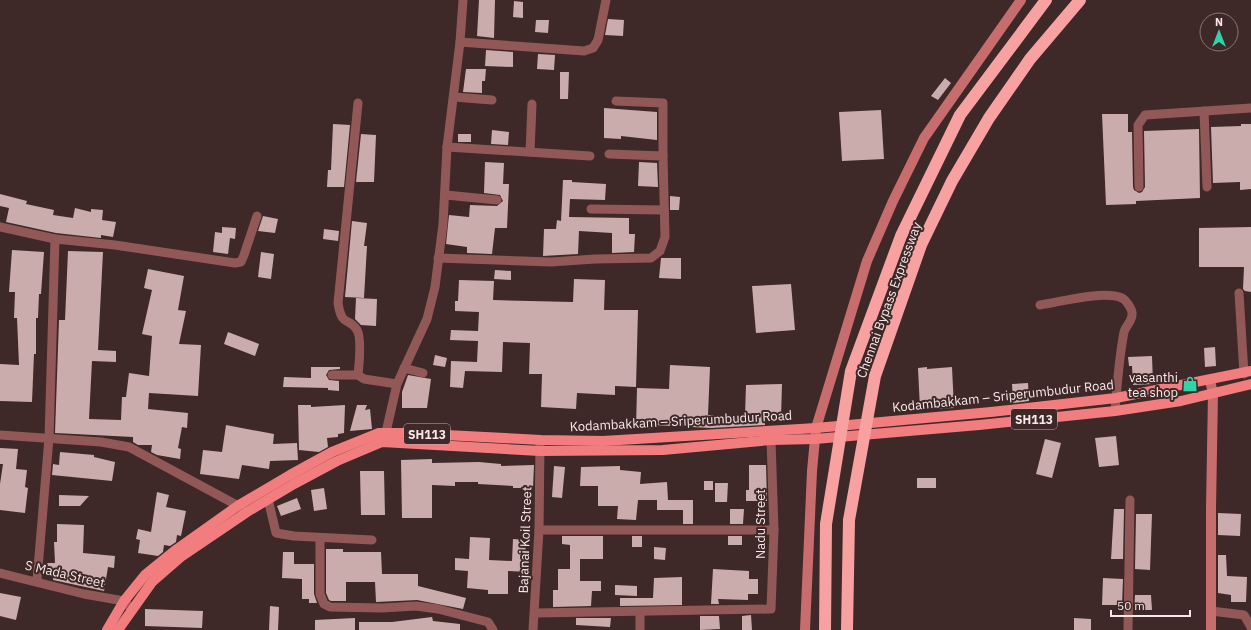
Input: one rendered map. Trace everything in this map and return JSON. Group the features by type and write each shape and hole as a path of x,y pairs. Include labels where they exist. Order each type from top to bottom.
{"highway":[{"name":"Chennai Bypass Expressway","path":"825,630 826,524 851,371 901,236 960,115 1046,0"},
{"name":"Chennai Bypass Expressway","path":"847,630 849,520 875,376 921,245 952,181 989,118 1030,59 1080,0"}],"main road":[{"name":"Kodambakkam – Sriperumbudur Road","path":"107,630 124,601 145,575 171,553 332,452 386,432 540,440 610,440 816,428 991,412 1116,398 1247,373"},
{"name":"Kodambakkam – Sriperumbudur Road","path":"118,630 132,608 157,577 243,508 268,499 336,460 382,442 540,451 663,450 771,440 815,439 1115,411 1181,401 1251,384"}],"street":[{"path":"386,432 397,384 427,319 435,287 446,195 448,147 460,42 463,0"},
{"path":"460,42 584,51 593,48 598,40 606,0"},
{"path":"805,630 812,471 816,428 867,260 892,201 924,138 1021,0"},
{"path":"454,97 492,100"},
{"path":"438,258 551,262 595,259 651,258 660,251 665,237 663,103 616,101"},
{"path":"358,103 338,303 340,315 344,322 352,325 358,331 358,375"},
{"path":"530,152 532,104"},
{"path":"1139,187 1138,125 1145,115 1251,108"},
{"path":"1204,111 1207,187"},
{"path":"448,147 590,156"},
{"path":"609,154 663,156"},
{"path":"446,195 497,200"},
{"path":"592,209 664,210"},
{"path":"0,227 55,238 115,245 235,263 241,262 244,256 257,216"},
{"path":"37,580 49,438 55,238"},
{"path":"1239,294 1247,373"},
{"path":"1040,305 1101,296 1114,296 1124,299 1132,311 1132,319 1125,328 1121,351 1115,411"},
{"path":"404,368 423,373"},
{"path":"332,375 358,375 364,379 397,384"},
{"path":"1210,381 1214,393 1210,508 1211,630"},
{"path":"0,435 101,442 129,447 243,508"},
{"name":"Bajanai Koil Street","path":"533,630 540,530 540,440"},
{"name":"Nadu Street","path":"640,612 771,608 774,530 771,440"},
{"path":"268,499 276,533 320,538 372,540"},
{"path":"1128,630 1130,500"},
{"path":"540,530 774,530"},
{"path":"320,538 320,594 324,604 330,607 382,608 416,606 438,609 488,622 493,630"},
{"name":"S Mada Street","path":"0,573 37,580 84,594 124,601"},
{"path":"124,601 132,608"},
{"path":"1211,611 1244,615 1251,627"},
{"path":"535,613 640,612 640,630"}],"building":[{"path":"479,0 495,0 494,38 477,36"},
{"path":"514,1 523,2 523,18 513,17"},
{"path":"608,19 624,20 623,36 605,35"},
{"path":"536,20 549,20 548,33 535,32"},
{"path":"486,50 513,52 513,67 485,66"},
{"path":"538,54 555,55 554,70 537,69"},
{"path":"466,69 486,69 485,81 482,81 482,93 463,92"},
{"path":"560,72 569,72 568,99 560,99"},
{"path":"945,78 951,83 938,100 931,96"},
{"path":"604,108 657,112 657,140 621,136 621,139 604,138"},
{"path":"881,110 884,159 842,161 839,112"},
{"path":"1102,114 1128,114 1128,132 1132,132 1133,187 1134,190 1139,193 1142,192 1145,187 1144,131 1199,129 1200,198 1136,201 1136,204 1106,205"},
{"path":"333,124 350,125 344,187 327,187 328,170 331,170"},
{"path":"1241,124 1251,124 1251,189 1240,190 1240,182 1213,183 1211,127 1241,126"},
{"path":"492,130 509,132 508,145 491,144"},
{"path":"361,134 376,135 374,182 356,182"},
{"path":"458,134 471,134 471,142 458,142"},
{"path":"485,162 504,163 503,184 509,184 507,228 495,228 492,254 467,253 467,247 446,244 449,215 469,217 470,205 497,206 503,201 500,195 484,193"},
{"path":"639,162 657,163 658,187 638,186"},
{"path":"563,180 606,184 605,200 570,199 569,217 629,218 629,234 635,234 634,252 612,253 612,233 579,231 578,254 543,256 544,229 556,229 557,220 561,221"},
{"path":"0,194 27,201 26,204 54,210 53,215 73,218 75,208 91,212 91,209 103,210 102,220 116,222 113,237 101,235 101,238 56,233 6,222 9,208 0,206"},
{"path":"670,196 680,197 679,210 670,210"},
{"path":"263,216 278,219 275,233 258,231"},
{"path":"352,221 367,223 364,246 367,246 364,298 345,297"},
{"path":"222,227 236,228 235,239 230,238 228,254 213,252 215,232 222,233"},
{"path":"1251,227 1251,292 1243,289 1244,267 1199,267 1199,228"},
{"path":"324,229 339,231 338,241 323,239"},
{"path":"12,250 44,252 41,294 39,294 38,318 36,318 36,354 34,354 32,402 0,401 0,364 19,365 17,318 14,318 15,292 9,292"},
{"path":"68,251 103,252 98,350 116,351 116,362 92,361 89,419 121,420 122,397 126,397 129,373 149,376 152,336 142,334 152,290 144,288 148,269 184,276 178,310 186,311 179,344 201,345 198,396 149,393 148,409 188,413 187,428 182,427 178,448 181,449 180,459 157,455 151,452 152,445 138,445 133,442 133,437 55,433 59,320 65,320"},
{"path":"261,252 274,254 271,279 258,277"},
{"path":"661,258 681,258 681,279 659,278"},
{"path":"495,270 511,271 511,280 494,279"},
{"path":"574,279 605,280 604,310 638,310 636,387 615,386 615,395 577,393 576,409 541,407 542,374 529,374 530,343 503,342 502,372 465,371 463,388 450,387 451,361 477,362 478,341 450,340 451,330 478,331 479,312 455,311 455,301 458,301 459,280 494,281 493,300 573,302"},
{"path":"791,284 795,330 756,333 752,286"},
{"path":"356,298 377,299 376,326 361,325 355,319"},
{"path":"228,332 259,344 255,356 224,344"},
{"path":"1215,347 1216,366 1205,367 1204,348"},
{"path":"435,355 447,358 445,367 433,365"},
{"path":"1152,356 1153,384 1133,385 1132,366 1129,366 1128,357"},
{"path":"670,365 710,367 708,415 745,415 746,385 782,384 781,419 765,418 765,425 711,428 653,425 653,429 636,428 637,388 669,389"},
{"path":"311,367 340,367 340,369 329,370 326,375 329,380 339,381 339,391 328,390 328,388 283,387 284,377 311,378"},
{"path":"927,367 927,369 952,367 954,408 920,409 918,368"},
{"path":"408,375 431,379 427,408 402,408 402,392"},
{"path":"1028,383 1029,401 1013,403 1012,384"},
{"path":"298,405 311,405 311,407 345,405 344,433 338,434 338,437 327,438 328,447 319,452 299,450"},
{"path":"357,405 367,405 365,410 370,409 372,429 350,431"},
{"path":"226,425 274,434 273,444 297,443 298,460 270,461 269,469 242,465 239,479 200,474 203,450 222,452"},
{"path":"1116,436 1119,465 1099,467 1095,438"},
{"path":"1045,439 1061,443 1052,478 1036,474"},
{"path":"0,448 18,449 16,469 27,470 25,487 28,488 25,513 0,510 0,484 3,464 0,464"},
{"path":"60,452 94,455 94,457 115,462 112,481 52,475 53,464 59,465"},
{"path":"432,459 432,463 479,462 501,464 501,466 534,465 533,488 513,488 513,486 478,484 478,482 455,482 455,486 432,485 432,518 402,518 401,460"},
{"path":"749,465 766,465 767,501 746,501 746,490 749,490"},
{"path":"554,466 565,467 562,498 552,497"},
{"path":"620,466 620,470 641,472 640,484 667,482 668,500 693,500 693,524 683,524 683,510 657,510 657,500 638,500 636,520 617,519 618,506 598,506 598,486 580,486 581,467"},
{"path":"360,471 384,471 385,515 361,515"},
{"path":"917,478 936,478 936,488 917,488"},
{"path":"704,481 713,481 713,490 704,490"},
{"path":"715,483 728,483 727,502 715,502"},
{"path":"324,488 327,509 314,511 311,490"},
{"path":"157,492 169,495 166,507 186,511 181,536 177,535 176,542 170,546 164,545 163,552 158,556 138,553 140,540 136,539 138,529 151,532"},
{"path":"59,495 89,496 80,506 59,506"},
{"path":"297,498 301,509 281,516 277,506"},
{"path":"730,509 744,509 743,524 730,524"},
{"path":"1114,509 1124,509 1123,559 1111,559"},
{"path":"1218,513 1241,514 1240,536 1218,535"},
{"path":"1136,514 1152,514 1150,570 1135,569"},
{"path":"57,524 84,525 83,553 115,556 114,568 108,567 104,591 53,580 54,574 46,574 46,563 55,563 54,542 57,542"},
{"path":"562,536 603,536 603,559 580,559 580,581 601,581 601,591 592,591 591,606 553,607 553,590 558,590 558,569 570,569 570,545 562,544"},
{"path":"632,536 642,536 642,547 632,547"},
{"path":"728,536 742,536 742,545 728,545"},
{"path":"470,537 490,538 489,560 512,561 513,539 526,540 525,562 530,562 529,572 508,571 508,594 488,594 488,590 467,588 468,571 455,570 455,558 469,559"},
{"path":"654,547 666,548 665,560 654,559"},
{"path":"326,549 343,549 343,552 381,552 382,574 418,574 418,586 466,598 463,609 417,600 376,602 375,582 346,582 346,601 331,601 326,593"},
{"path":"283,552 294,552 294,564 314,564 314,594 317,603 309,603 309,599 302,599 302,579 282,578"},
{"path":"1218,555 1226,555 1227,576 1247,577 1246,602 1231,602 1231,595 1218,593"},
{"path":"713,569 749,571 749,579 758,579 758,594 748,594 748,600 718,599 719,604 711,604"},
{"path":"682,577 682,605 620,606 620,598 653,598 654,578"},
{"path":"1103,578 1123,579 1122,605 1102,605"},
{"path":"615,585 637,586 637,596 615,595"},
{"path":"0,593 21,597 16,620 0,616"},
{"path":"1135,595 1151,595 1152,610 1134,610"},
{"path":"270,606 279,607 278,630 269,630"},
{"path":"145,609 203,611 202,628 145,626"},
{"path":"751,615 752,630 742,630 742,616"},
{"path":"700,616 719,616 720,629 700,630"},
{"path":"432,617 433,621 460,624 460,630 359,630 359,622 392,622"},
{"path":"355,618 355,630 315,630 315,620"},
{"path":"576,618 611,618 610,627 576,625"},
{"path":"1074,618 1091,619 1091,630 1074,630"}],"place":[{"name":"vasanthi tea shop","path":"1190,384"}]}
